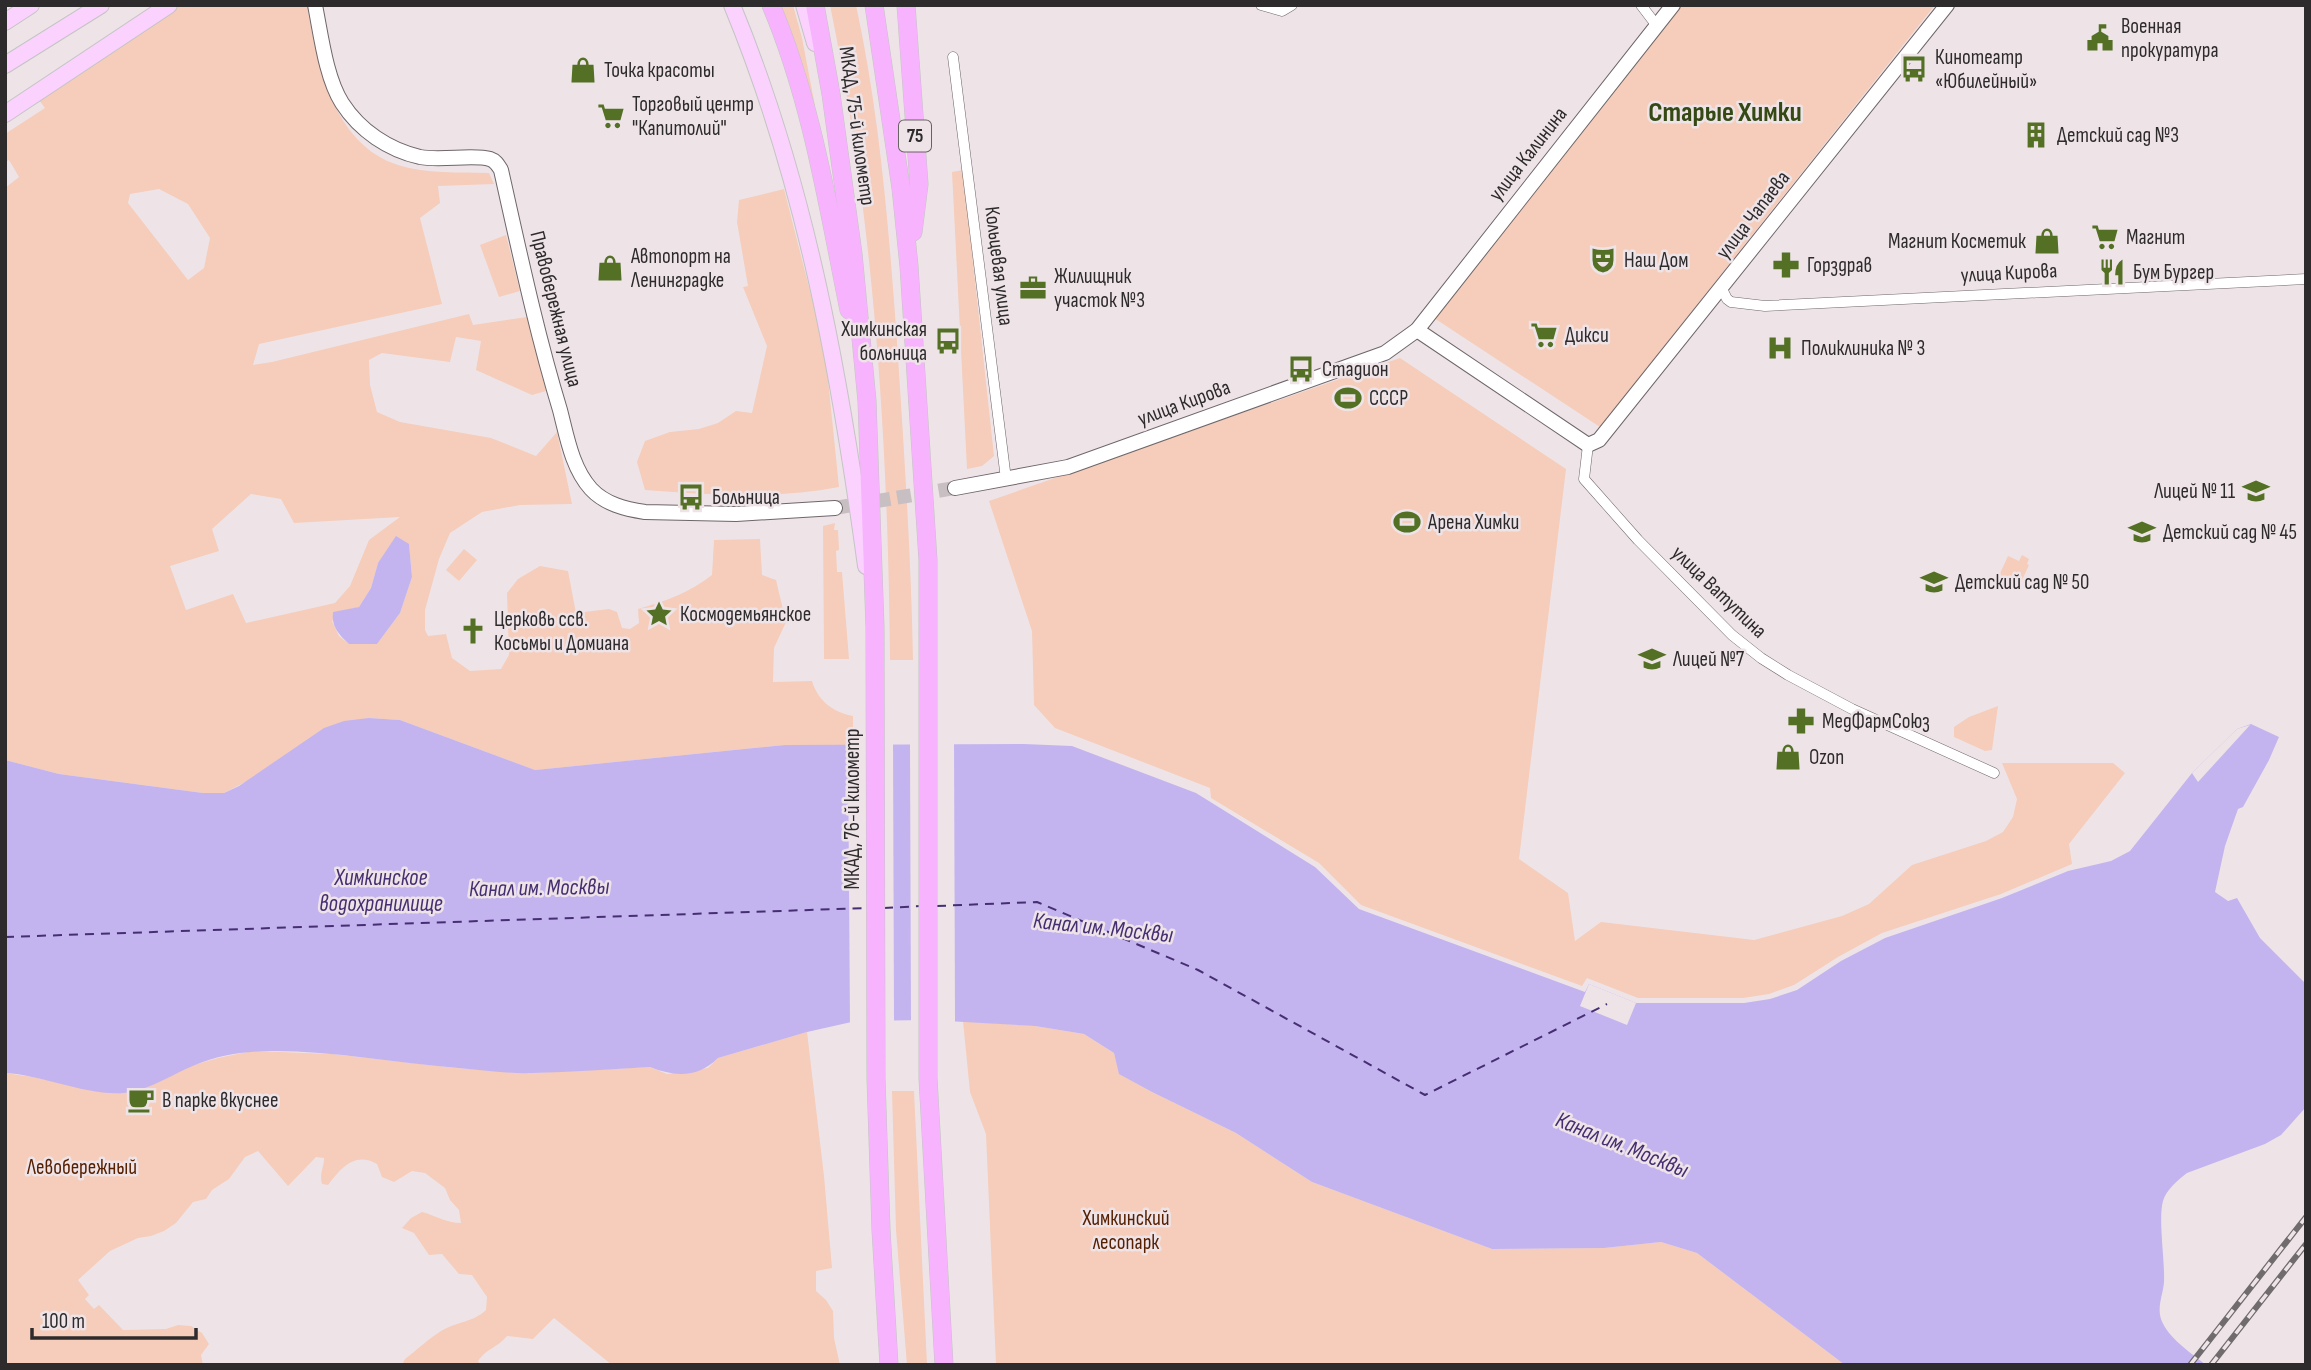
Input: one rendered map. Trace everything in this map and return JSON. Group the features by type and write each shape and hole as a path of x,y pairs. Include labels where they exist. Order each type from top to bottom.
{"highway":[{"path":"771,5 787,44 805,105 867,401"},
{"name":"МКАД, 75-й километр","path":"815,5 831,94 853,254"},
{"name":"МКАД, 75-й километр","path":"874,5 900,175 909,266"},
{"name":"75","path":"906,5 919,184 909,266"},
{"name":"МКАД, 76-й километр","path":"853,254 867,401 875,627 876,1078 889,1365"},
{"path":"909,266 928,559 928,1078 944,1365"}],"main road":[{"path":"5,65 101,5"},
{"path":"5,114 169,5"},
{"path":"732,5 753,56 781,142 824,303 875,627"},
{"path":"804,5 831,94"},
{"path":"5,22 28,6"}],"street":[{"name":"Правобережная улица","path":"315,5 327,61 341,102 368,132 397,149 420,156 442,159 485,158 495,161 501,170 522,267 555,395 575,463 591,489 610,503 645,512 736,514 835,508"},
{"path":"1261,5 1282,12 1292,5"},
{"path":"1641,5 1657,26"},
{"name":"улица Калинина","path":"1417,330 1673,5"},
{"name":"улица Чапаева","path":"1588,445 1600,440 1607,432 1947,5"},
{"name":"Кольцевая улица","path":"953,57 1006,479"},
{"name":"улица Кирова","path":"1722,289 1731,302 1765,306 2306,279"},
{"path":"1417,330 1588,445"},
{"name":"улица Кирова","path":"955,488 1068,467 1385,353 1417,330"},
{"name":"улица Ватутина","path":"1588,445 1584,479 1638,540 1742,642 1788,675 1852,709 1994,773"}],"green space":[{"path":"180,5 307,5 323,76 343,121 358,139 376,155 398,165 432,171 489,173 494,184 438,186 440,203 420,218 442,304 259,344 253,365 469,314 473,325 527,317 546,391 532,395 476,370 481,341 456,337 450,362 382,353 369,360 370,385 377,412 400,422 491,438 536,456 557,432 572,504 520,505 482,512 450,533 439,559 425,610 425,630 428,636 446,634 452,658 470,671 501,669 509,655 507,593 518,579 540,566 568,571 576,613 609,609 617,612 622,628 630,629 639,623 638,609 677,596 712,575 714,540 760,539 762,575 776,580 786,622 774,648 773,682 812,681 827,705 853,716 853,745 785,745 535,770 400,720 369,718 224,793 203,793 59,774 5,760 5,188 19,177 9,160 5,162 5,134 45,108 39,100","holes":["159,189 188,204 210,238 204,268 188,280 128,203 130,194","251,494 281,499 294,523 400,517 369,540 350,586 335,603 246,623 233,594 186,610 170,566 219,551 212,529","409,544 412,577 400,613 377,644 349,644 339,636 332,621 359,607 371,588 378,563"]},
{"path":"780,5 793,5 815,106 812,107"},
{"path":"830,5 856,5 877,131 897,342 913,660 890,660 886,496 876,331 858,168"},
{"path":"1680,5 1935,5 1600,427 1434,318"},
{"path":"963,170 994,456 982,466 967,469 952,172"},
{"path":"784,189 825,350 839,487 767,495 645,490 637,462 645,441 670,432 699,429 718,423 736,411 752,413 767,346 743,287 748,286 737,222 739,200"},
{"path":"506,235 520,291 499,297 480,245"},
{"path":"1400,358 1566,469 1519,859 1568,893 1575,941 1601,922 1754,940 1842,916 1869,904 1912,865 1986,841 2003,832 2013,817 2017,799 2002,763 2113,763 2125,773 2069,844 2072,864 2001,894 1882,933 1794,985 1769,994 1743,998 1638,998 1587,978 1582,986 1361,905 1319,863 1211,798 1210,788 1055,728 1034,705 1032,631 989,501"},
{"path":"835,523 839,550 836,551 837,572 842,572 849,659 824,659 823,526"},
{"path":"464,549 477,560 459,581 446,570"},
{"path":"2022,555 2029,559 2029,565 2018,589 1997,580 2008,556 2019,561"},
{"path":"1998,706 1992,750 1985,751 1954,737 1954,727 1969,717"},
{"name":"Химкинский лесопарк","path":"963,1021 1035,1026 1084,1034 1114,1053 1120,1074 1236,1133 1312,1182 1492,1249 1604,1248 1661,1242 1697,1253 1845,1365 996,1365 986,1134 970,1092"},
{"name":"Левобережный","path":"807,1032 832,1268 816,1271 816,1291 833,1311 834,1338 840,1365 612,1365 554,1318 533,1339 507,1336 481,1357 478,1361 481,1365 402,1365 405,1359 436,1334 486,1310 487,1297 472,1275 459,1274 442,1254 429,1255 414,1233 402,1228 411,1218 422,1212 446,1221 461,1223 459,1210 450,1200 445,1188 425,1173 412,1171 394,1182 382,1177 377,1164 362,1159 343,1167 328,1185 322,1184 324,1158 316,1157 288,1186 258,1151 245,1157 229,1179 212,1190 206,1199 193,1202 176,1223 164,1231 138,1238 110,1251 78,1280 89,1295 85,1299 94,1309 99,1305 123,1330 166,1329 178,1325 191,1326 202,1333 209,1344 201,1355 203,1365 5,1365 5,1073 101,1092 218,1058 252,1051 332,1054 530,1073 650,1067 667,1074 708,1068 718,1058"},
{"path":"892,1091 914,1091 927,1365 907,1365 896,1230"}],"water":[{"path":"396,536 409,544 412,577 400,613 377,644 349,644 336,630 333,612 359,607 371,588 378,563"},
{"name":"Химкинское водохранилище","path":"369,718 400,720 535,770 785,745 1072,746 1196,793 1315,867 1359,909 1585,992 1589,984 1636,1003 1744,1003 1770,999 1797,990 1841,961 1885,938 2002,898 2068,871 2111,861 2130,851 2192,773 2237,729 2251,724 2279,737 2243,807 2238,809 2225,846 2215,892 2228,901 2237,898 2260,938 2306,984 2306,1107 2281,1135 2265,1144 2187,1173 2165,1197 2161,1218 2164,1273 2161,1319 2174,1338 2206,1365 1845,1365 1697,1253 1661,1242 1604,1248 1492,1249 1312,1182 1236,1133 1119,1074 1114,1053 1084,1034 1035,1026 929,1020 856,1021 718,1058 702,1069 686,1074 668,1073 650,1067 514,1073 319,1053 273,1051 214,1059 131,1092 85,1090 5,1073 5,760 59,774 203,793 224,793 239,786 324,728 344,721"}],"pier":[{"path":"2250,725 2198,782 2192,773 2237,729"},
{"path":"848,741 893,741 894,1024 850,1026"},
{"path":"910,741 954,741 955,1024 911,1024"},
{"path":"1589,984 1636,1003 1627,1025 1580,1006"}],"ferry route":[{"path":"937,906 1037,902 1198,970 1425,1095 1607,1004"},
{"path":"884,908 921,906"},
{"path":"5,937 868,908"}],"tunnel":[{"path":"835,508 955,488"}],"railway":[{"path":"2190,1365 2306,1217"},
{"path":"2211,1365 2306,1244"}],"place":[{"name":"Военная прокуратура","path":"2100,38"},
{"name":"Кинотеатр «Юбилейный»","path":"1914,69"},
{"name":"Точка красоты","path":"583,70"},
{"name":"Торговый центр \"Капитолий\"","path":"611,116"},
{"name":"Детский сад №3","path":"2036,135"},
{"name":"Магнит","path":"2105,237"},
{"name":"Магнит Косметик","path":"2047,241"},
{"name":"Наш Дом","path":"1603,260"},
{"name":"Горздрав","path":"1786,265"},
{"name":"Автопорт на Ленинградке","path":"610,268"},
{"name":"Бум Бургер","path":"2112,272"},
{"name":"Жилищник участок №3","path":"1033,288"},
{"name":"Дикси","path":"1544,335"},
{"name":"Химкинская больница","path":"948,341"},
{"name":"Поликлиника № 3","path":"1780,348"},
{"name":"Стадион","path":"1301,369"},
{"name":"СССР","path":"1348,398"},
{"name":"Лицей № 11","path":"2256,491"},
{"name":"Больница","path":"691,497"},
{"name":"Арена Химки","path":"1407,522"},
{"name":"Детский сад № 45","path":"2142,532"},
{"name":"Детский сад № 50","path":"1934,582"},
{"name":"Космодемьянское","path":"659,614"},
{"name":"Церковь ссв. Косьмы и Домиана","path":"473,631"},
{"name":"Лицей №7","path":"1652,659"},
{"name":"МедФармСоюз","path":"1801,721"},
{"name":"Ozon","path":"1788,757"},
{"name":"В парке вкуснее","path":"141,1100"}],"district":[{"name":"Старые Химки","path":"1725,112"}],"water label":[{"name":"Канал им. Москвы","path":"539,888"},
{"name":"Канал им. Москвы","path":"1103,928"},
{"name":"Канал им. Москвы","path":"1622,1145"}]}
